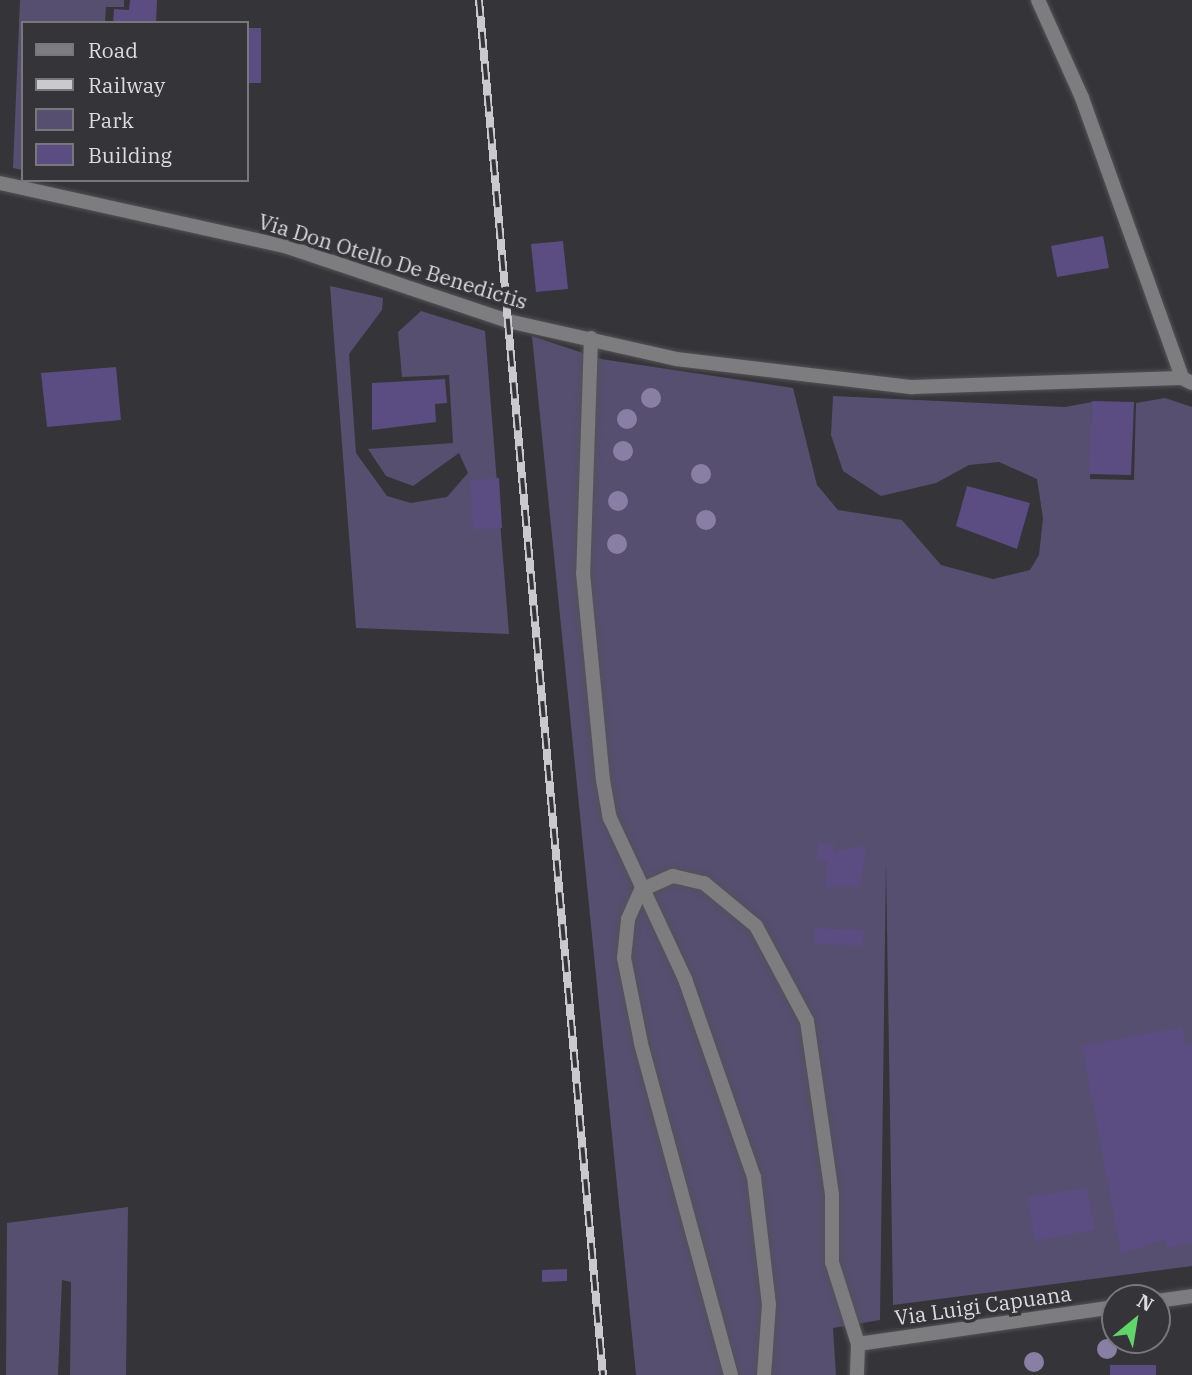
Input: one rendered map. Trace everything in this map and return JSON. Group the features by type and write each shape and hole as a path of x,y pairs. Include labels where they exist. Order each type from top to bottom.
{"street":[{"path":"1038,0 1082,99 1187,380"},
{"name":"Via Don Otello De Benedictis","path":"0,183 285,246 391,286 676,359 912,387 1187,380"},
{"path":"592,338 582,518 588,644 610,818 641,890 685,979 754,1177 768,1304 764,1375"},
{"path":"731,1375 629,990 628,919 641,890 673,876 714,888 756,926 792,983 817,1072 834,1278 858,1344 857,1375"},
{"path":"1171,1299 1192,1296"},
{"name":"Via Luigi Capuana","path":"858,1344 1101,1309"}],"green space":[{"path":"20,0 124,0 124,7 106,7 105,21 21,21 21,170 13,168"},
{"path":"330,286 383,298 382,310 349,354 356,453 387,496 411,503 447,497 468,473 459,453 413,486 386,476 368,449 453,443 449,375 402,377 398,332 421,311 485,331 509,634 356,628"},
{"path":"532,336 601,359 793,388 817,485 838,510 902,520 941,565 993,579 1030,570 1039,555 1043,518 1037,479 999,462 969,465 936,483 881,496 843,471 831,435 833,396 1065,407 1092,402 1090,479 1134,480 1136,403 1165,398 1192,407 1192,1266 893,1305 886,864 880,1320 833,1328 836,1375 636,1375"},
{"path":"128,1207 126,1375 70,1375 71,1282 62,1280 58,1375 6,1375 7,1223"}],"building":[{"path":"130,0 157,0 156,21 113,21 114,9 129,10"},
{"path":"248,28 261,28 261,83 248,83"},
{"path":"1103,236 1109,268 1057,277 1051,246"},
{"path":"563,241 568,289 536,292 531,244"},
{"path":"116,367 121,420 47,427 41,373"},
{"path":"445,379 447,403 435,404 436,422 372,430 372,383"},
{"path":"1092,401 1134,402 1131,475 1089,474"},
{"path":"499,478 502,528 473,530 470,480"},
{"path":"967,486 1030,503 1017,549 956,526"},
{"path":"818,844 834,844 834,852 867,845 859,887 826,887 827,861 817,861"},
{"path":"815,928 863,930 863,946 815,944"},
{"path":"1182,1027 1186,1046 1192,1045 1192,1243 1167,1248 1166,1239 1121,1254 1082,1046"},
{"path":"1087,1187 1095,1230 1035,1241 1027,1198"},
{"path":"567,1269 567,1281 542,1282 542,1270"},
{"path":"1110,1365 1156,1365 1156,1375 1110,1375"}],"railway":[{"path":"479,0 603,1375"}]}
